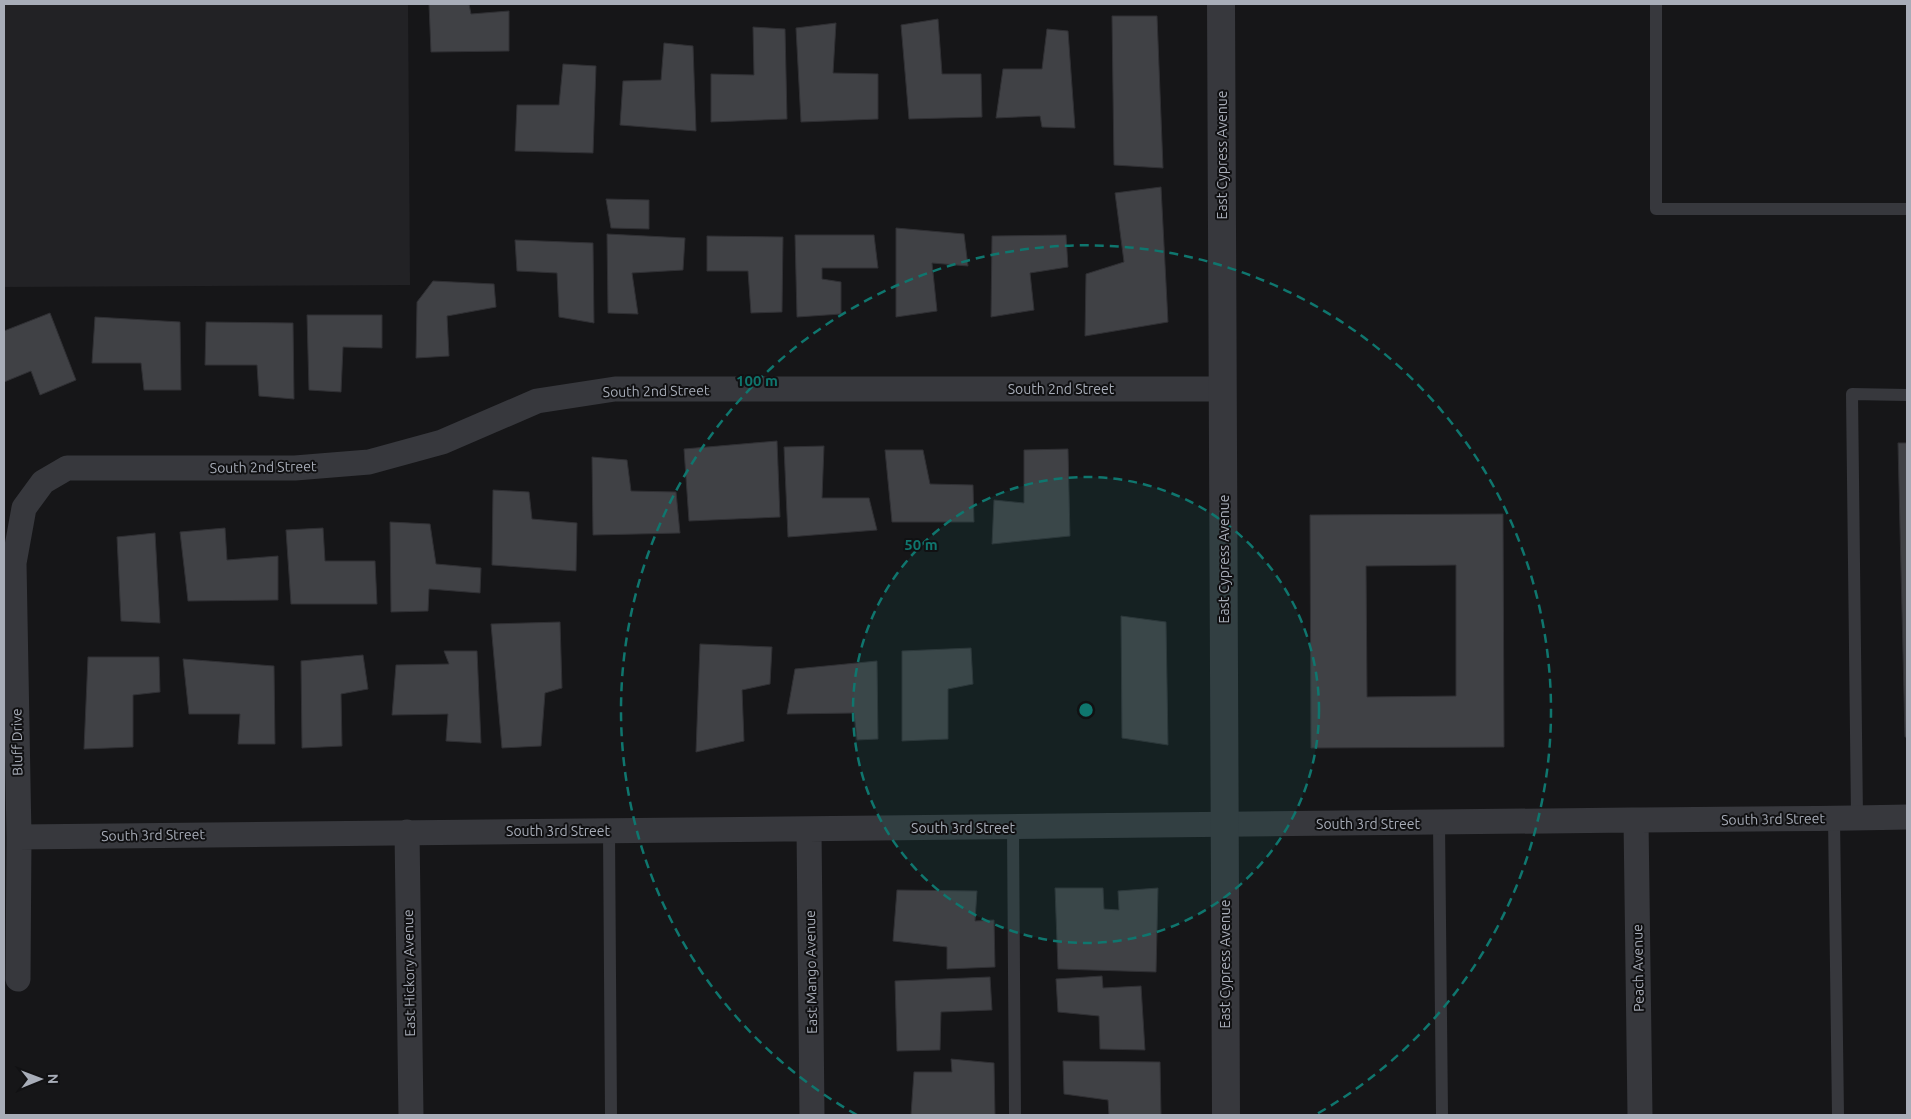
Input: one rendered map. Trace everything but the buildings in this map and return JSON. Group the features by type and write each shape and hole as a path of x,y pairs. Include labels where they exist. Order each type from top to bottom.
{"street":[{"name":"East Cypress Avenue","path":"1221,4 1226,1115"},
{"name":"South 2nd Street","path":"43,482 67,468 295,468 369,462 442,442 537,401 614,389 1224,389"},
{"name":"Bluff Drive","path":"18,979 19,837 14,563 24,508 43,482"},
{"name":"South 3rd Street","path":"19,837 1013,828 1907,817"},
{"name":"Peach Avenue","path":"1636,820 1640,1115"},
{"name":"East Mango Avenue","path":"809,829 812,1115"},
{"name":"East Hickory Avenue","path":"407,832 411,1115"}],"lane":[{"path":"1656,4 1656,209 1907,210"},
{"path":"1838,1115 1846,818 1852,394 1907,395"},
{"path":"1438,823 1442,1115"},
{"path":"1013,828 1015,1115"},
{"path":"609,831 610,1115"}],"shaded area":[{"path":"4,4 408,4 410,285 4,287"}]}
